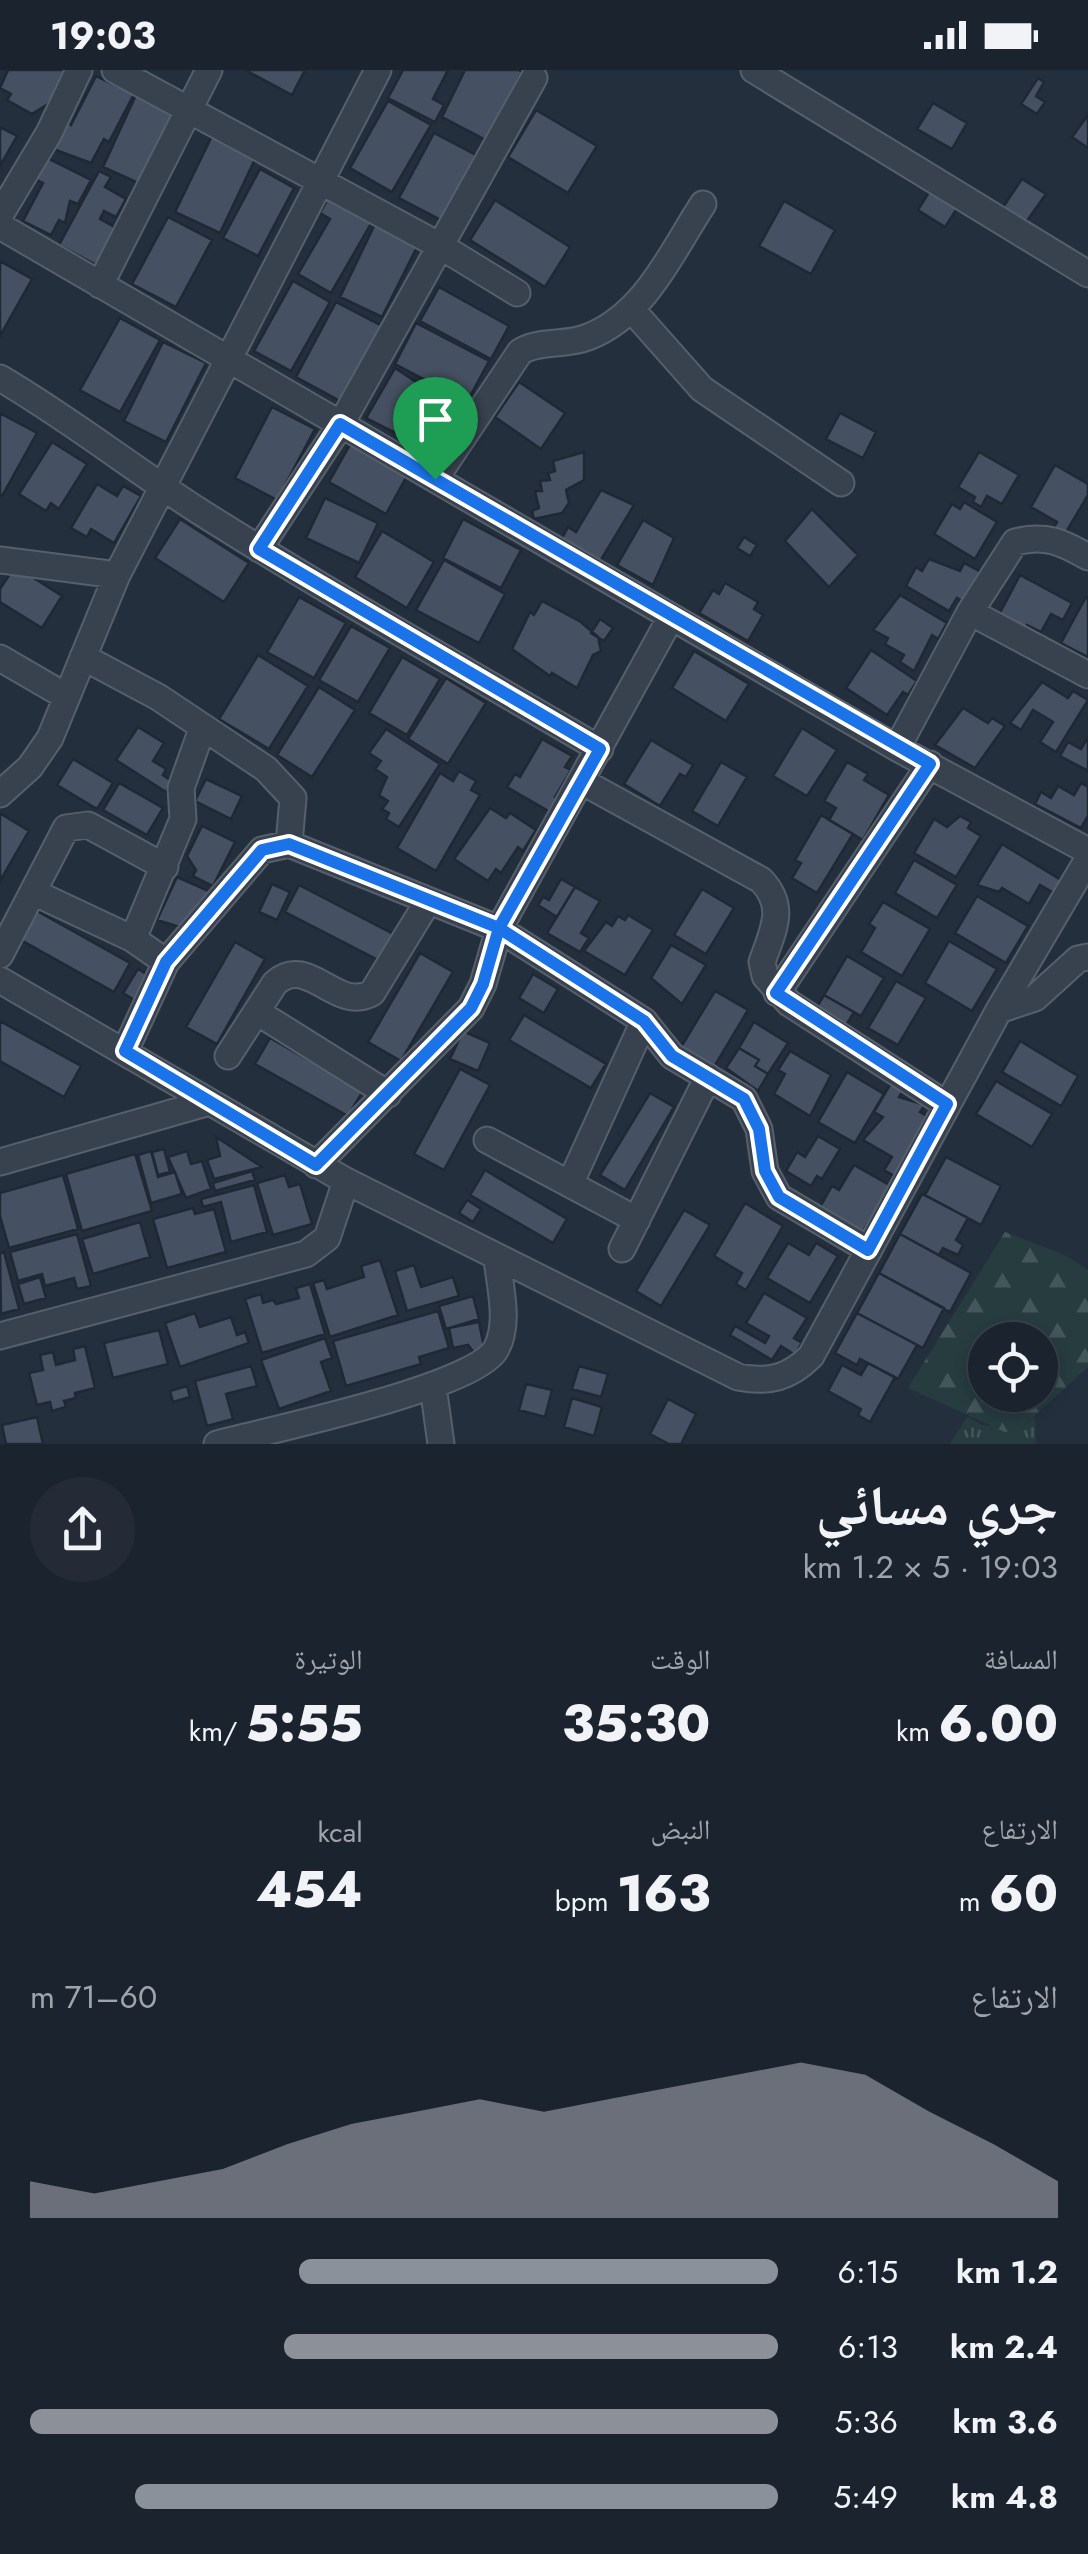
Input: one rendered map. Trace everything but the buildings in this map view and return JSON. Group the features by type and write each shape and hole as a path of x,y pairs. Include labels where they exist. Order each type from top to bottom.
{"street":[{"path":"0,216 49,133 79,70"},
{"path":"115,70 442,246 517,293"},
{"path":"100,284 208,70"},
{"path":"0,794 40,753 117,575 323,184 378,70"},
{"path":"754,70 1088,274"},
{"path":"259,549 340,424 534,78"},
{"path":"435,479 520,352 532,346 585,338 633,311 703,204"},
{"path":"0,226 897,748 1088,851"},
{"path":"633,311 702,389 841,483"},
{"path":"0,378 78,424 164,488 259,549 600,749"},
{"path":"897,748 970,612 1015,542 1034,536 1059,540 1088,557"},
{"path":"0,560 117,575"},
{"path":"970,612 1088,675"},
{"path":"316,1165 416,1068 441,1034 471,1008 483,984 499,928 672,617"},
{"path":"0,658 67,696"},
{"path":"83,658 145,690 266,768 293,798 289,844"},
{"path":"133,939 183,820 181,788 202,728"},
{"path":"776,993 930,764"},
{"path":"582,782 761,880 774,894 779,909 762,962 776,993 947,1104"},
{"path":"0,954 66,828 88,825 165,866"},
{"path":"125,1051 166,962 262,850 289,844 427,903 499,928 644,1021 672,1056 733,1090 753,1112 765,1171 779,1197 868,1250"},
{"path":"0,980 346,1181 738,1376 760,1381 780,1378 811,1356 999,1010 1088,859"},
{"path":"32,892 133,939 166,962"},
{"path":"228,1056 275,983 292,973 303,974 346,998 372,993 427,903"},
{"path":"999,1010 1035,998 1078,959 1088,957"},
{"path":"256,1012 388,1094"},
{"path":"570,1184 644,1021"},
{"path":"622,1248 708,1077"},
{"path":"0,1162 206,1103"},
{"path":"487,1140 636,1220"},
{"path":"0,1336 306,1254 327,1238 346,1181"},
{"path":"217,1444 433,1386 480,1368 494,1354 503,1316 497,1259"},
{"path":"433,1386 441,1444"}],"green space":[{"path":"1005,1232 1065,1255 1088,1270 1088,1367 1058,1394 1058,1322 968,1322 968,1412 1039,1412 1019,1430 1005,1432 908,1388"},
{"path":"967,1417 982,1425 1019,1430 1035,1417 1036,1444 950,1444"}],"route":[{"path":"435,479 340,424 259,549 600,749 499,928 478,996 471,1008 432,1044 416,1068 316,1165 206,1103 125,1051 166,962 262,850 289,844 427,903 499,928 644,1021 672,1056 744,1099 759,1129 765,1171 779,1197 868,1250 947,1104 776,993 930,764 435,479"}]}
